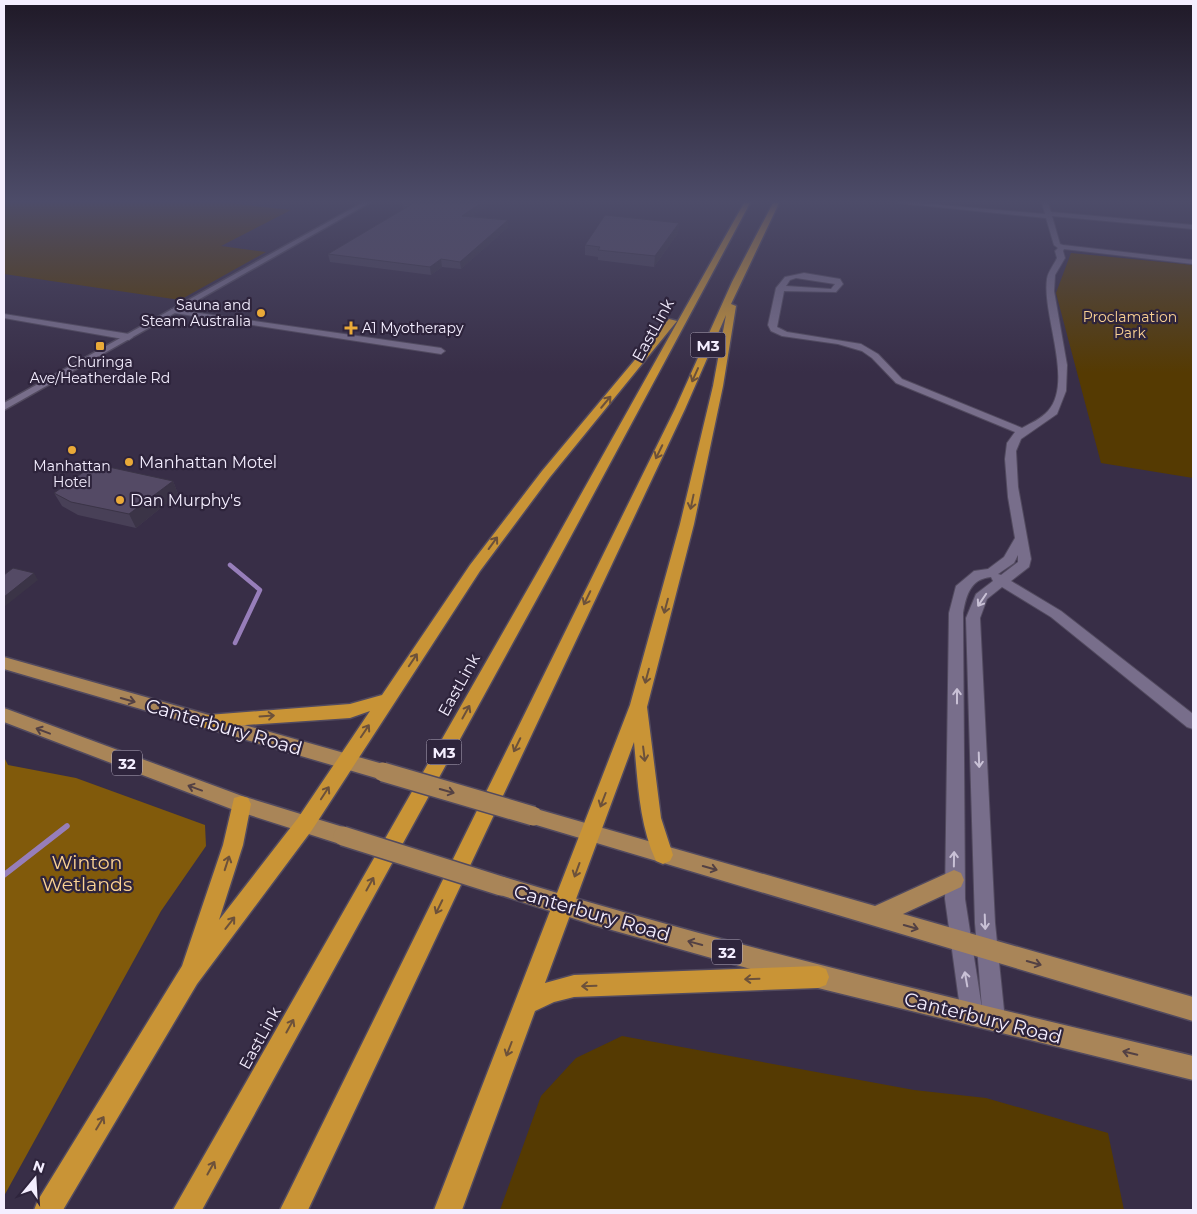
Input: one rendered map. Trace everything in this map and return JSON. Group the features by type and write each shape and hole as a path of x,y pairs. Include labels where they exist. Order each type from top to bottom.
{"highway":[{"name":"EastLink","path":"187,1210 549,564 715,260"},
{"name":"M3","path":"294,1210 680,409 747,260"},
{"path":"448,1210 639,705 688,524 718,386 736,282"},
{"path":"48,1210 189,976 305,824 386,700 506,525 697,291"},
{"path":"201,721 350,711 386,700"},
{"path":"639,705 651,818 663,855"},
{"path":"189,976 233,845 241,804"},
{"path":"526,1003 553,991 574,986 818,977"}],"main road":[{"path":"4,407 265,260"},
{"name":"Canterbury Road","path":"4,664 383,772 1193,1010"},
{"name":"Canterbury Road","path":"4,715 241,804 564,906 818,977 1193,1068"},
{"path":"874,917 954,880"}],"street":[{"path":"983,1018 987,950 973,618 982,597 997,577 1024,564 1026,554 1011,455 1012,442 1021,431 1034,426 1054,411 1062,388 1061,361 1050,294 1051,276 1060,260"},
{"path":"1172,260 1193,262"},
{"path":"780,288 831,292 836,290 839,284 837,281 796,275 788,277 783,281 780,288 772,325 774,330 785,334 864,348 886,365 891,375 899,381 1021,431"},
{"path":"174,311 441,351"},
{"path":"4,316 129,337"},
{"path":"983,1018 960,942 955,915 956,613 961,589 979,574 997,577 1056,614 1193,723"}],"green space":[{"path":"4,260 252,260 180,300 4,274"},
{"name":"Proclamation Park","path":"1069,260 1139,260 1193,265 1193,478 1101,463 1056,293"},
{"name":"Winton Wetlands","path":"4,757 8,765 76,778 205,825 206,846 161,911 4,1196"},
{"path":"622,1036 914,1090 986,1098 1108,1133 1124,1210 500,1210 541,1096 576,1058"}],"building":[{"path":"372,260 440,260 430,267"},
{"path":"445,260 463,260 460,262"},
{"path":"95,464 173,481 129,514 71,502 54,493"},
{"path":"13,568 34,573 4,597 4,575"}],"waterway":[{"path":"230,565 260,590 235,643"},
{"path":"4,875 67,826"}],"place":[{"name":"Sauna and Steam Australia","path":"261,313"},
{"name":"A1 Myotherapy","path":"351,328"},
{"name":"Churinga Ave/Heatherdale Rd","path":"100,346"},
{"name":"Manhattan Hotel","path":"72,450"},
{"name":"Manhattan Motel","path":"129,462"},
{"name":"Dan Murphy's","path":"120,500"}]}
